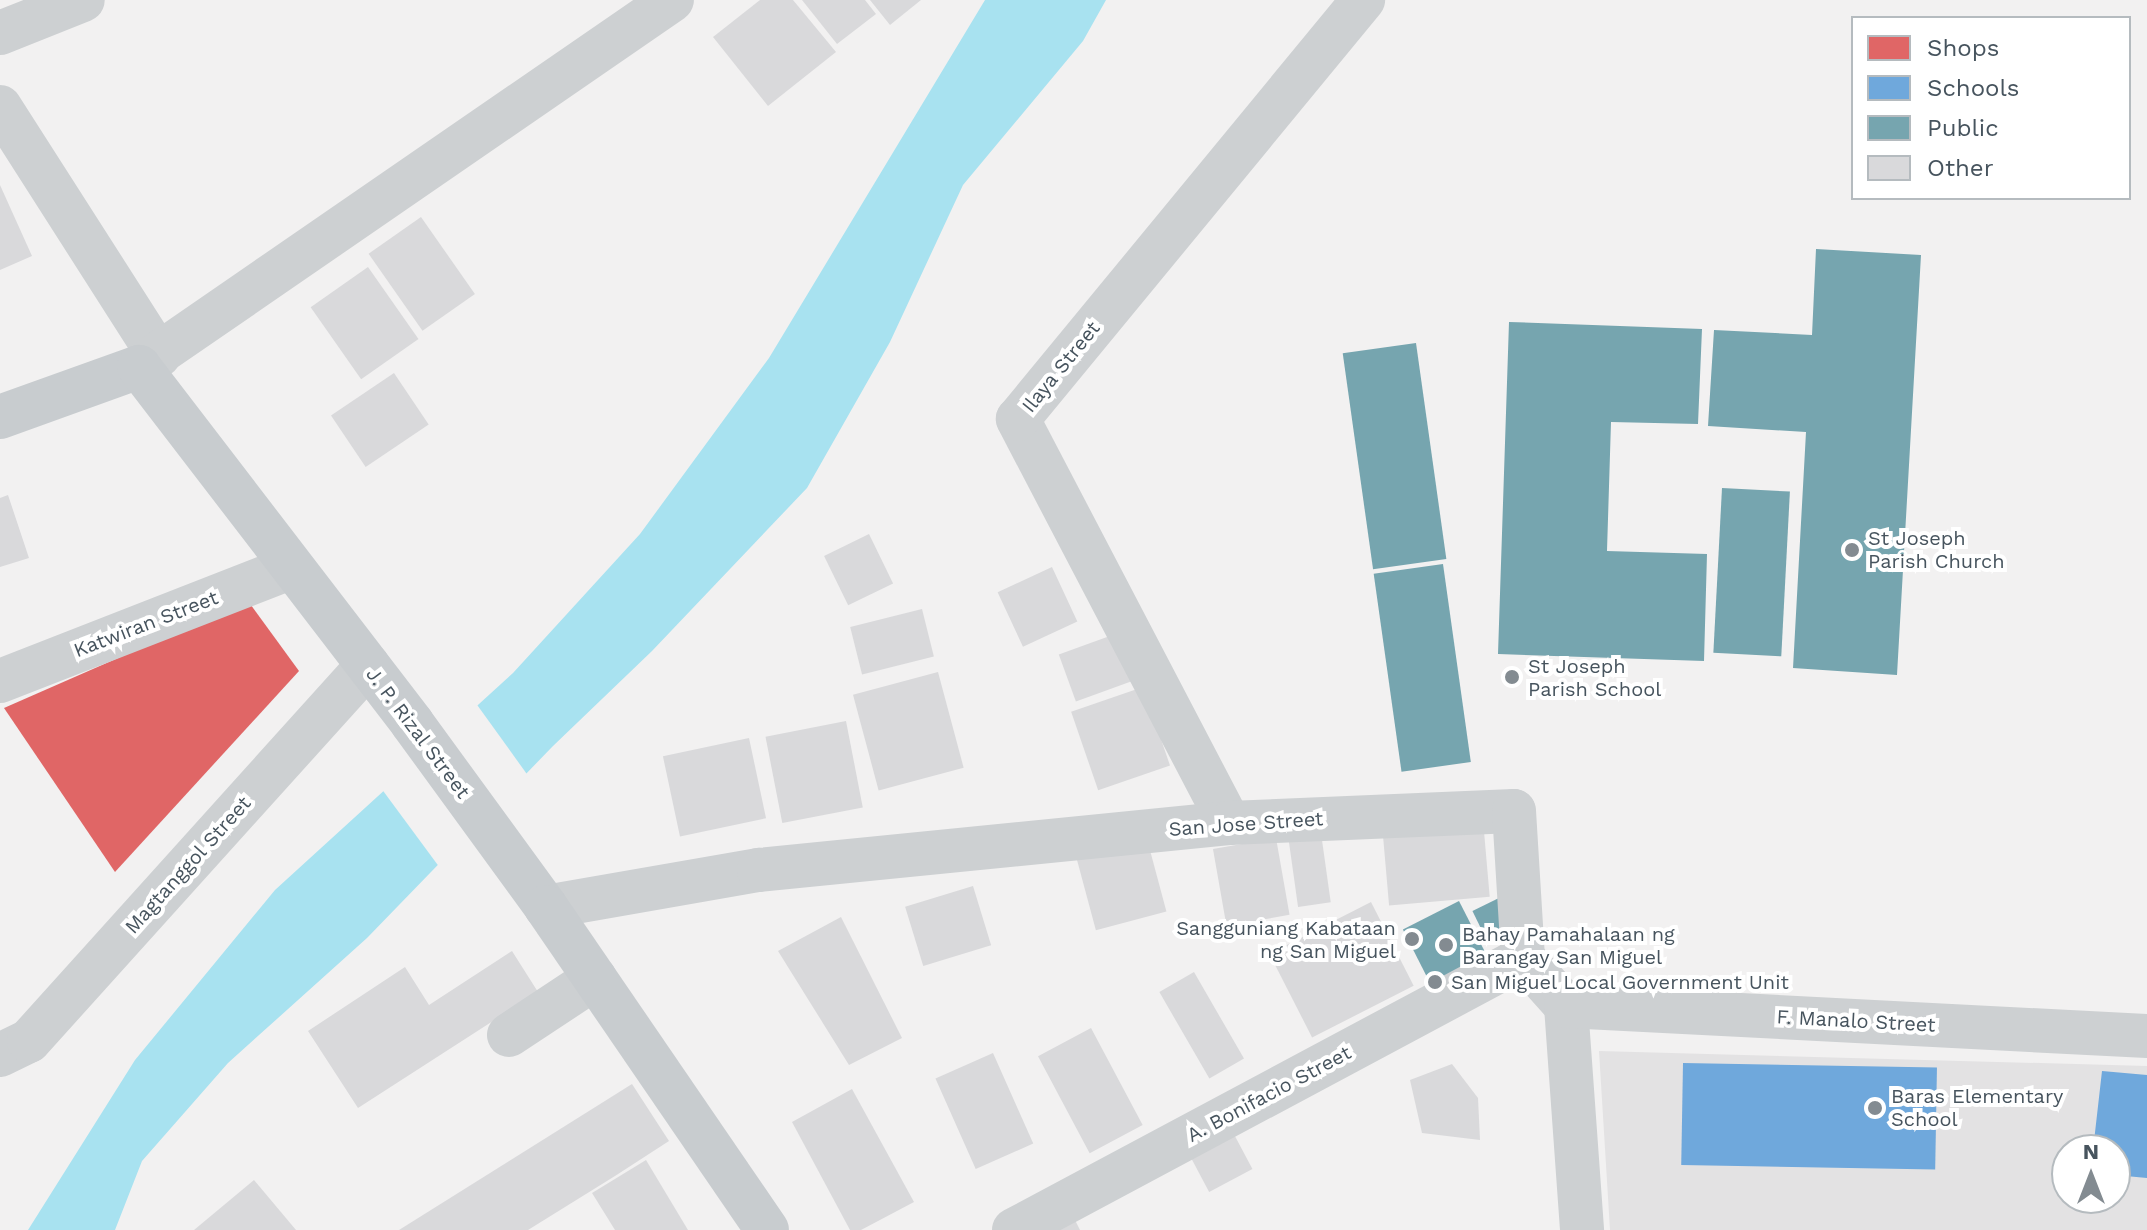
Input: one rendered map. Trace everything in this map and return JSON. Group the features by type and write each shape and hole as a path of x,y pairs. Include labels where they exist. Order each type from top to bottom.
{"main road":[{"path":"0,417 149,361"},
{"name":"J. P. Rizal Street","path":"149,361 292,567 412,723 546,907 767,1230"}],"street":[{"path":"0,33 83,0"},
{"path":"0,107 149,361 672,0"},
{"name":"Ilaya Street","path":"1229,823 1018,419 1363,0"},
{"name":"Katwiran Street","path":"0,681 292,567"},
{"name":"Magtanggol Street","path":"0,1055 29,1041 368,665"},
{"name":"San Jose Street","path":"546,907 759,870 1229,823 1514,811 1523,958"},
{"path":"1523,958 1566,1006 1582,1230"},
{"name":"A. Bonifacio Street","path":"1014,1230 1523,958"},
{"path":"509,1035 595,978"},
{"name":"F. Manalo Street","path":"1566,1006 2147,1036"}],"shaded area":[{"name":"Baras Elementary School","path":"1599,1051 2147,1066 2147,1230 1610,1230"}],"water":[{"path":"985,0 1106,0 1083,41 963,185 890,342 807,488 652,651 553,746 367,938 228,1063 142,1161 115,1230 28,1230 135,1060 275,890 513,673 640,534 769,358"}],"pier":[{"path":"475,702 529,777 440,868 381,788"}],"building: Shops":[{"path":"248,601 299,671 115,872 4,708"}],"building: Schools":[{"path":"1683,1063 1937,1067 1935,1169 1681,1165"},
{"path":"2102,1071 2147,1075 2147,1178 2131,1176 2131,1134 2095,1134"}],"building: Public":[{"name":"St Joseph Parish Church","path":"1816,249 1921,255 1897,675 1793,668 1806,432 1708,426 1714,330 1812,335"},
{"path":"1509,322 1702,329 1698,424 1611,422 1607,551 1707,554 1704,661 1498,654"},
{"path":"1416,343 1446,559 1373,569 1343,353"},
{"path":"1722,488 1790,492 1781,656 1713,653"},
{"path":"1443,564 1471,762 1402,772 1374,574"},
{"path":"1503,896 1517,925 1486,940 1472,911"},
{"name":"Bahay Pamahalaan ng Barangay San Miguel","path":"1459,901 1489,960 1433,988 1403,930"}],"building: Other":[{"path":"760,0 793,0 836,52 768,106 713,37"},
{"path":"802,0 865,0 876,14 837,44"},
{"path":"870,0 921,0 890,25"},
{"path":"0,185 32,256 0,270"},
{"path":"421,217 475,294 422,331 369,254"},
{"path":"368,267 418,339 361,379 311,307"},
{"path":"394,373 429,424 366,467 331,415"},
{"path":"8,495 29,558 0,567 0,498"},
{"path":"869,534 893,583 848,605 824,556"},
{"path":"1052,567 1077,621 1023,647 998,592"},
{"path":"922,609 934,657 862,674 850,627"},
{"path":"1118,633 1135,680 1076,702 1059,655"},
{"path":"938,672 964,768 879,790 853,695"},
{"path":"1143,687 1170,765 1098,790 1071,712"},
{"path":"846,721 863,807 782,823 766,737"},
{"path":"749,738 766,818 680,837 663,756"},
{"path":"1483,820 1490,897 1389,906 1382,829"},
{"path":"1321,833 1331,902 1298,907 1288,838"},
{"path":"1276,838 1290,915 1227,926 1213,849"},
{"path":"1147,839 1166,911 1096,930 1076,858"},
{"path":"973,886 991,945 923,966 905,907"},
{"path":"1371,902 1414,986 1312,1038 1269,954"},
{"path":"841,917 902,1038 849,1065 778,951"},
{"path":"512,951 538,992 358,1108 308,1031 405,967 429,1005"},
{"path":"1194,972 1244,1059 1209,1079 1159,992"},
{"path":"1091,1028 1143,1125 1090,1153 1038,1056"},
{"path":"993,1053 1033,1143 976,1169 935,1079"},
{"path":"1452,1064 1478,1098 1480,1140 1422,1133 1410,1080"},
{"path":"632,1084 669,1141 615,1176 528,1230 399,1230"},
{"path":"852,1089 914,1202 861,1230 850,1230 792,1122"},
{"path":"1228,1123 1252,1169 1209,1192 1185,1146"},
{"path":"646,1160 688,1230 615,1230 592,1193"},
{"path":"254,1180 296,1230 194,1230"},
{"path":"1071,1212 1080,1230 1037,1230"}],"place":[{"name":"St Joseph Parish Church","path":"1852,550"},
{"name":"St Joseph Parish School","path":"1512,677"},
{"name":"Sangguniang Kabataan ng San Miguel","path":"1412,939"},
{"name":"Bahay Pamahalaan ng Barangay San Miguel","path":"1446,945"},
{"name":"San Miguel Local Government Unit","path":"1435,982"},
{"name":"Baras Elementary School","path":"1875,1108"}]}
